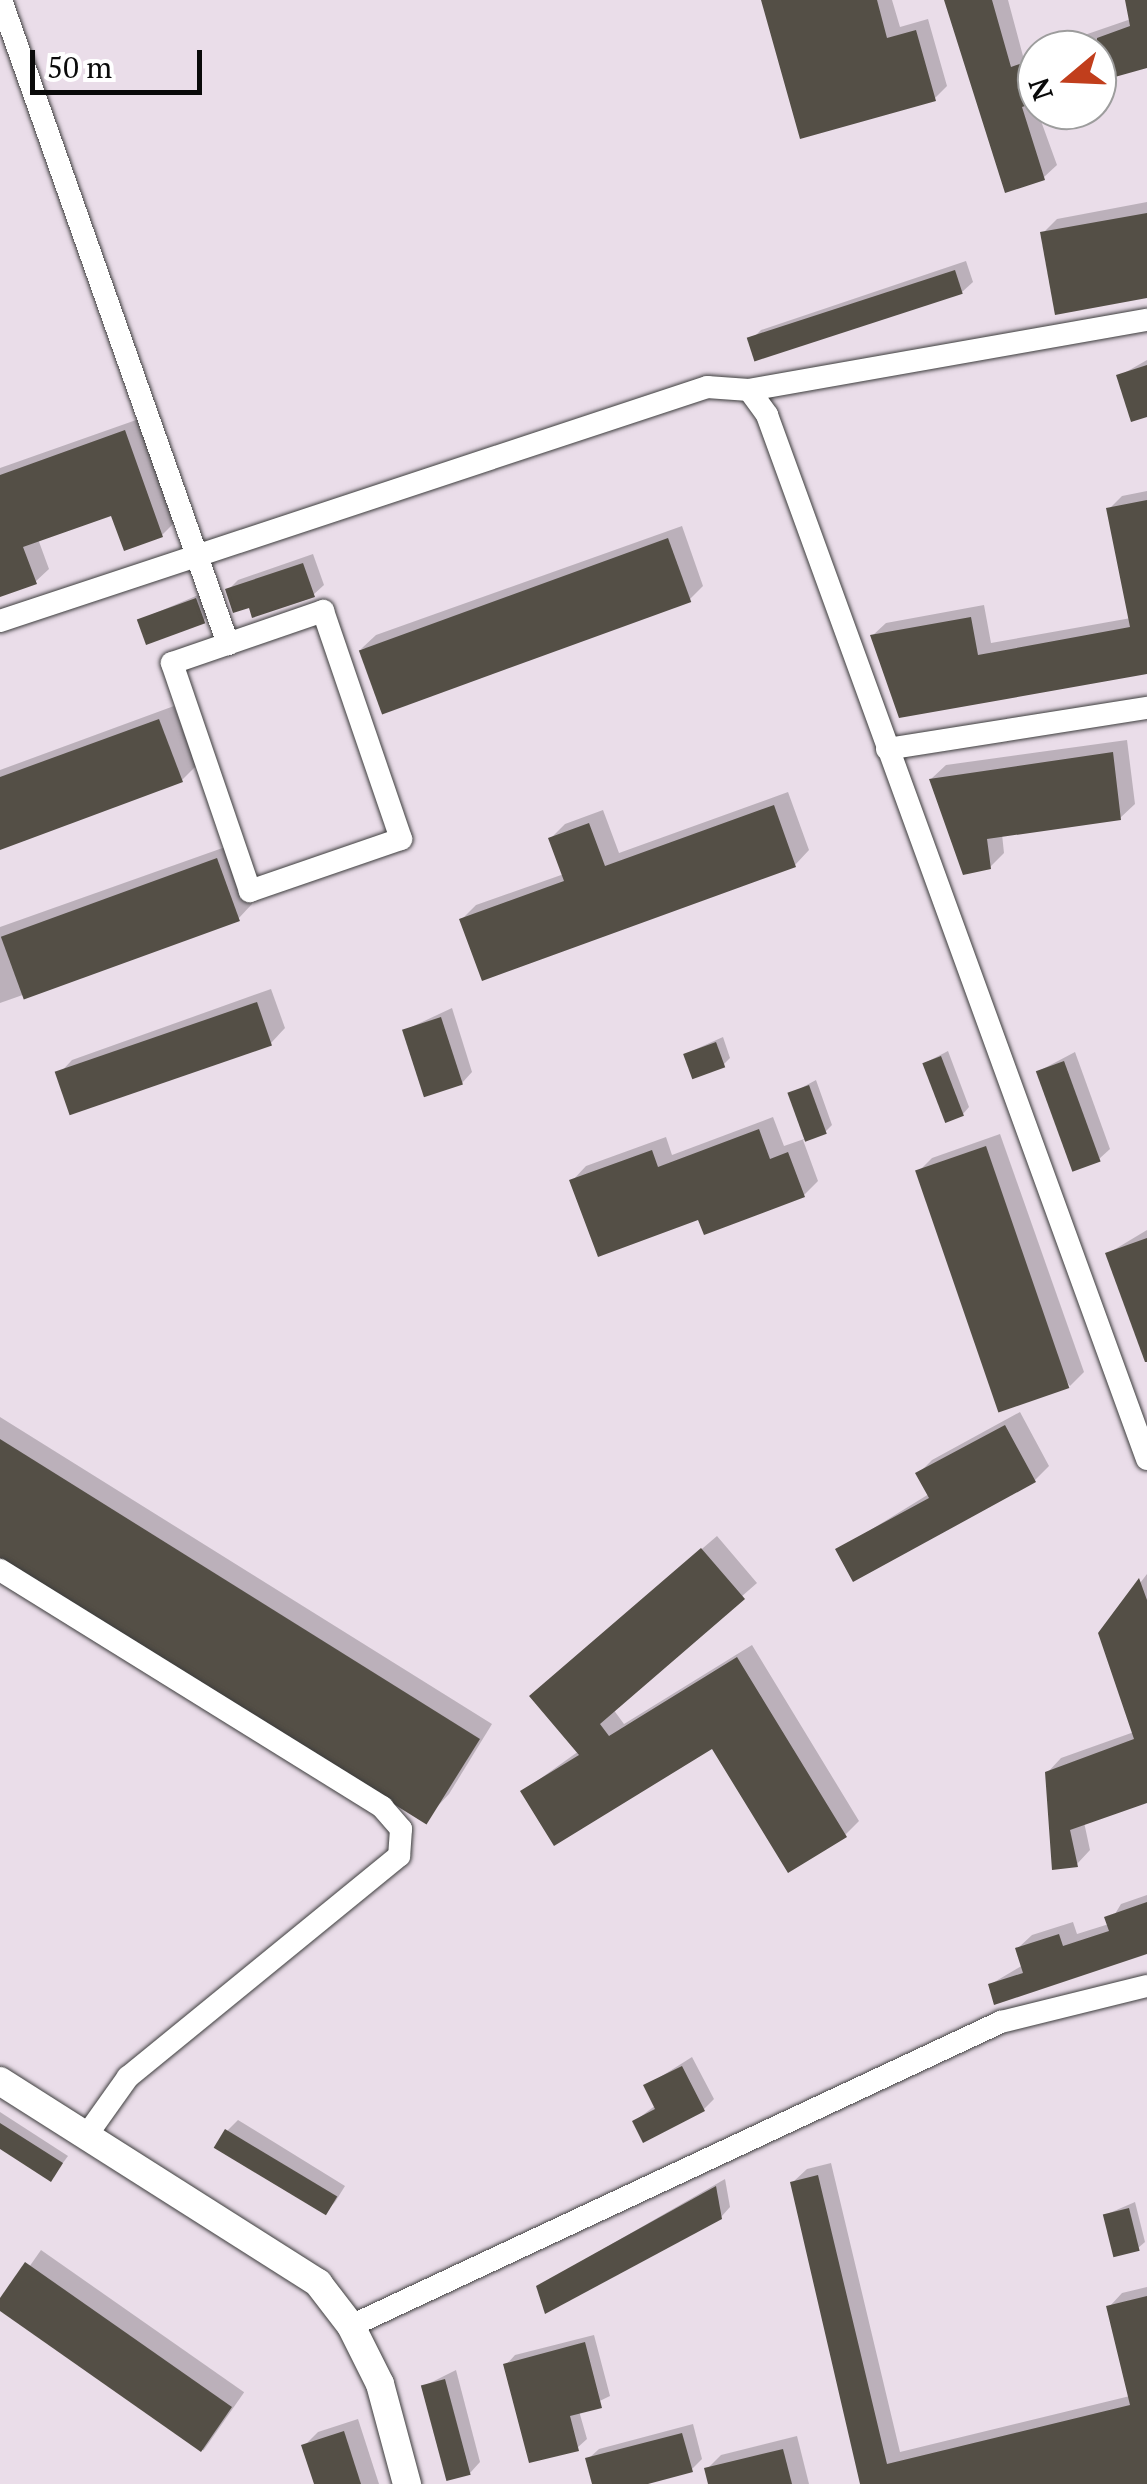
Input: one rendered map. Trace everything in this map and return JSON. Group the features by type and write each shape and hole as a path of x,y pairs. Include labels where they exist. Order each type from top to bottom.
{"street":[{"path":"1,0 228,644"},
{"path":"0,621 707,387 749,390 1147,320"},
{"path":"749,390 768,415 887,749 1138,1398 1147,1458"},
{"path":"323,611 402,840 250,891 172,663 228,644 323,611"},
{"path":"887,749 1147,708"},
{"path":"0,1570 382,1807 401,1829 398,1856 128,2077 86,2136"},
{"path":"352,2326 1002,2022 1147,1986"},
{"path":"0,2080 318,2284 352,2326 380,2384 406,2484"}],"shaded area":[{"path":"0,0 1147,0 1147,2484 0,2484"}],"building":[{"path":"761,0 877,0 887,38 916,30 936,101 800,139"},
{"path":"944,0 992,0 1011,67 1017,65 1017,130 1029,130 1045,180 1005,193"},
{"path":"1125,0 1147,0 1147,68 1117,76 1117,31 1130,26"},
{"path":"1147,213 1147,298 1055,315 1040,232"},
{"path":"955,270 963,294 754,361 747,338"},
{"path":"1147,365 1147,417 1131,422 1116,375"},
{"path":"125,430 163,537 124,551 111,516 23,547 37,584 0,597 0,475"},
{"path":"1147,500 1147,674 899,718 870,635 971,617 978,655 1130,627 1106,508"},
{"path":"668,538 691,602 382,714 359,651"},
{"path":"303,563 315,597 252,618 249,608 233,613 225,589"},
{"path":"196,598 205,623 146,645 137,620"},
{"path":"159,719 183,782 0,850 0,777"},
{"path":"1113,752 1121,820 987,839 991,869 963,875 929,779"},
{"path":"774,805 796,867 482,981 459,919 564,881 548,838 589,823 605,866"},
{"path":"217,858 240,921 24,1000 1,937"},
{"path":"257,1002 272,1045 70,1115 55,1072"},
{"path":"441,1017 463,1085 424,1097 402,1030"},
{"path":"716,1042 725,1067 692,1079 683,1054"},
{"path":"941,1056 964,1116 945,1123 922,1063"},
{"path":"1064,1061 1101,1162 1072,1172 1036,1071"},
{"path":"809,1085 827,1134 805,1142 787,1093"},
{"path":"759,1129 770,1159 788,1152 805,1197 704,1235 698,1220 598,1257 569,1180 652,1150 658,1167"},
{"path":"986,1146 1069,1388 998,1412 915,1170"},
{"path":"1147,1238 1147,1362 1145,1362 1105,1253"},
{"path":"1005,1425 1036,1482 853,1582 835,1549 929,1498 915,1473"},
{"path":"0,1439 480,1739 426,1825 0,1558"},
{"path":"701,1548 745,1599 600,1724 609,1736 737,1657 847,1837 788,1873 712,1749 554,1846 520,1791 579,1755 529,1696"},
{"path":"1139,1578 1147,1600 1147,1803 1070,1830 1078,1867 1052,1870 1045,1772 1134,1739 1098,1633"},
{"path":"1147,1902 1147,1954 994,2005 988,1984 1023,1973 1015,1948 1059,1934 1063,1946 1109,1931 1104,1917"},
{"path":"682,2066 705,2111 643,2143 632,2121 655,2109 643,2085"},
{"path":"0,2123 63,2163 51,2182 0,2149"},
{"path":"225,2129 337,2196 326,2215 214,2148"},
{"path":"818,2175 887,2464 1130,2405 1106,2306 1147,2296 1147,2484 860,2484 790,2182"},
{"path":"716,2186 722,2219 545,2314 536,2286"},
{"path":"1129,2208 1140,2251 1113,2257 1103,2215"},
{"path":"25,2262 232,2407 201,2452 0,2311 0,2298"},
{"path":"585,2342 602,2408 570,2416 579,2451 529,2463 503,2364"},
{"path":"445,2379 471,2475 446,2481 421,2385"},
{"path":"344,2431 361,2484 314,2484 301,2445"},
{"path":"682,2433 693,2472 648,2484 592,2484 585,2458"},
{"path":"783,2449 792,2484 708,2484 704,2468"}]}
